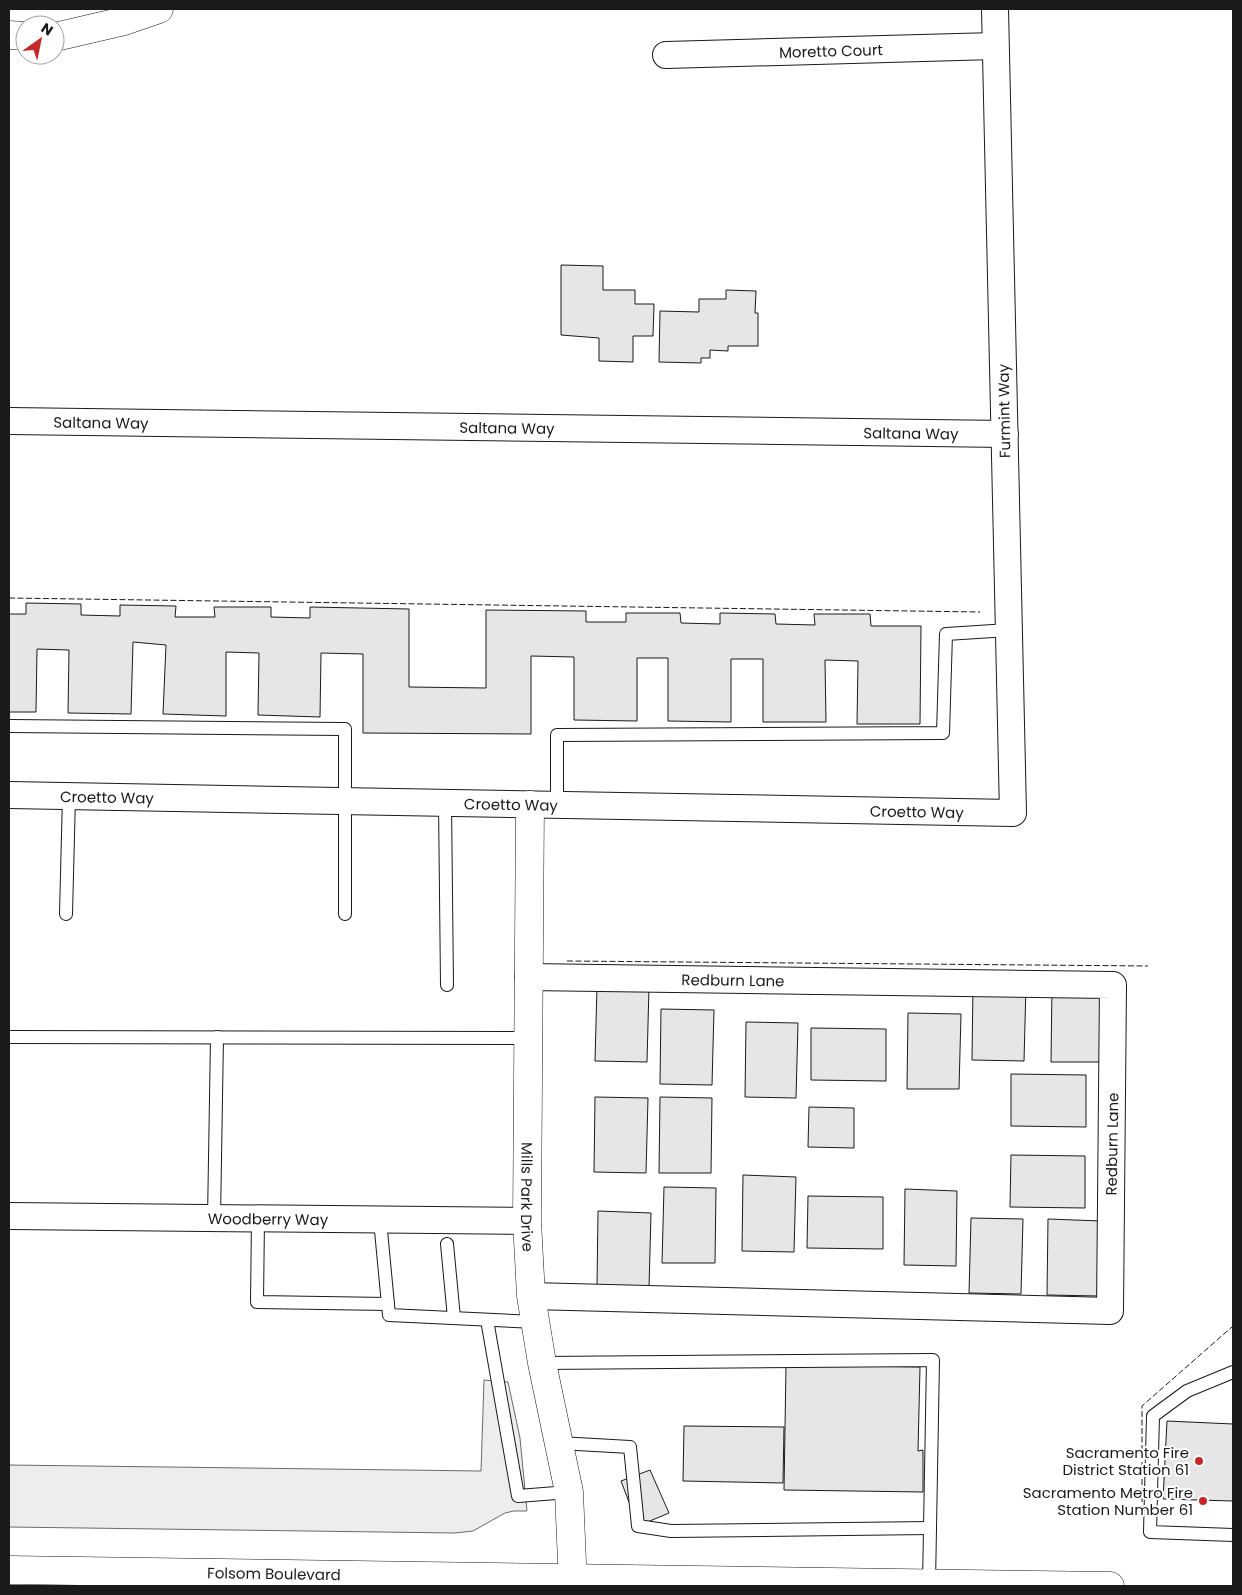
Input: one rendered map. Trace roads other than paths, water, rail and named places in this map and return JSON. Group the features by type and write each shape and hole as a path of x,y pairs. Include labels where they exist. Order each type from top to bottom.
{"main road":[{"path":"65,36 159,9"},
{"name":"Mills Park Drive","path":"530,804 526,1221 533,1309 542,1363 569,1492 573,1583"},
{"name":"Folsom Boulevard","path":"9,1570 372,1573 573,1583 1110,1586"}],"street":[{"name":"Furmint Way","path":"995,9 1013,813"},
{"name":"Moretto Court","path":"666,56 996,46"},
{"name":"Saltana Way","path":"9,421 1005,434"},
{"name":"Croetto Way","path":"9,795 1013,813"},
{"name":"Redburn Lane","path":"528,977 1113,984 1110,1311 533,1309"},
{"name":"Woodberry Way","path":"9,1216 526,1221"}],"lane":[{"path":"557,805 556,736 943,733 946,634 1009,630"},
{"path":"9,726 345,729 345,914"},
{"path":"66,914 69,796"},
{"path":"445,803 447,985"},
{"path":"9,1037 528,1038"},
{"path":"214,1218 218,1037"},
{"path":"258,1219 257,1302 388,1304"},
{"path":"380,1220 389,1316 487,1320 533,1309"},
{"path":"447,1244 454,1318"},
{"path":"487,1320 518,1496 569,1492"},
{"path":"542,1363 933,1360 929,1584"},
{"path":"1233,1372 1187,1391 1153,1416 1150,1532 1233,1535"},
{"path":"559,1443 630,1447 638,1526 671,1531 930,1528"}],"place":[{"name":"Sacramento Fire District Station 61","path":"1199,1461"},
{"name":"Sacramento Metro Fire Station Number 61","path":"1203,1501"}]}
